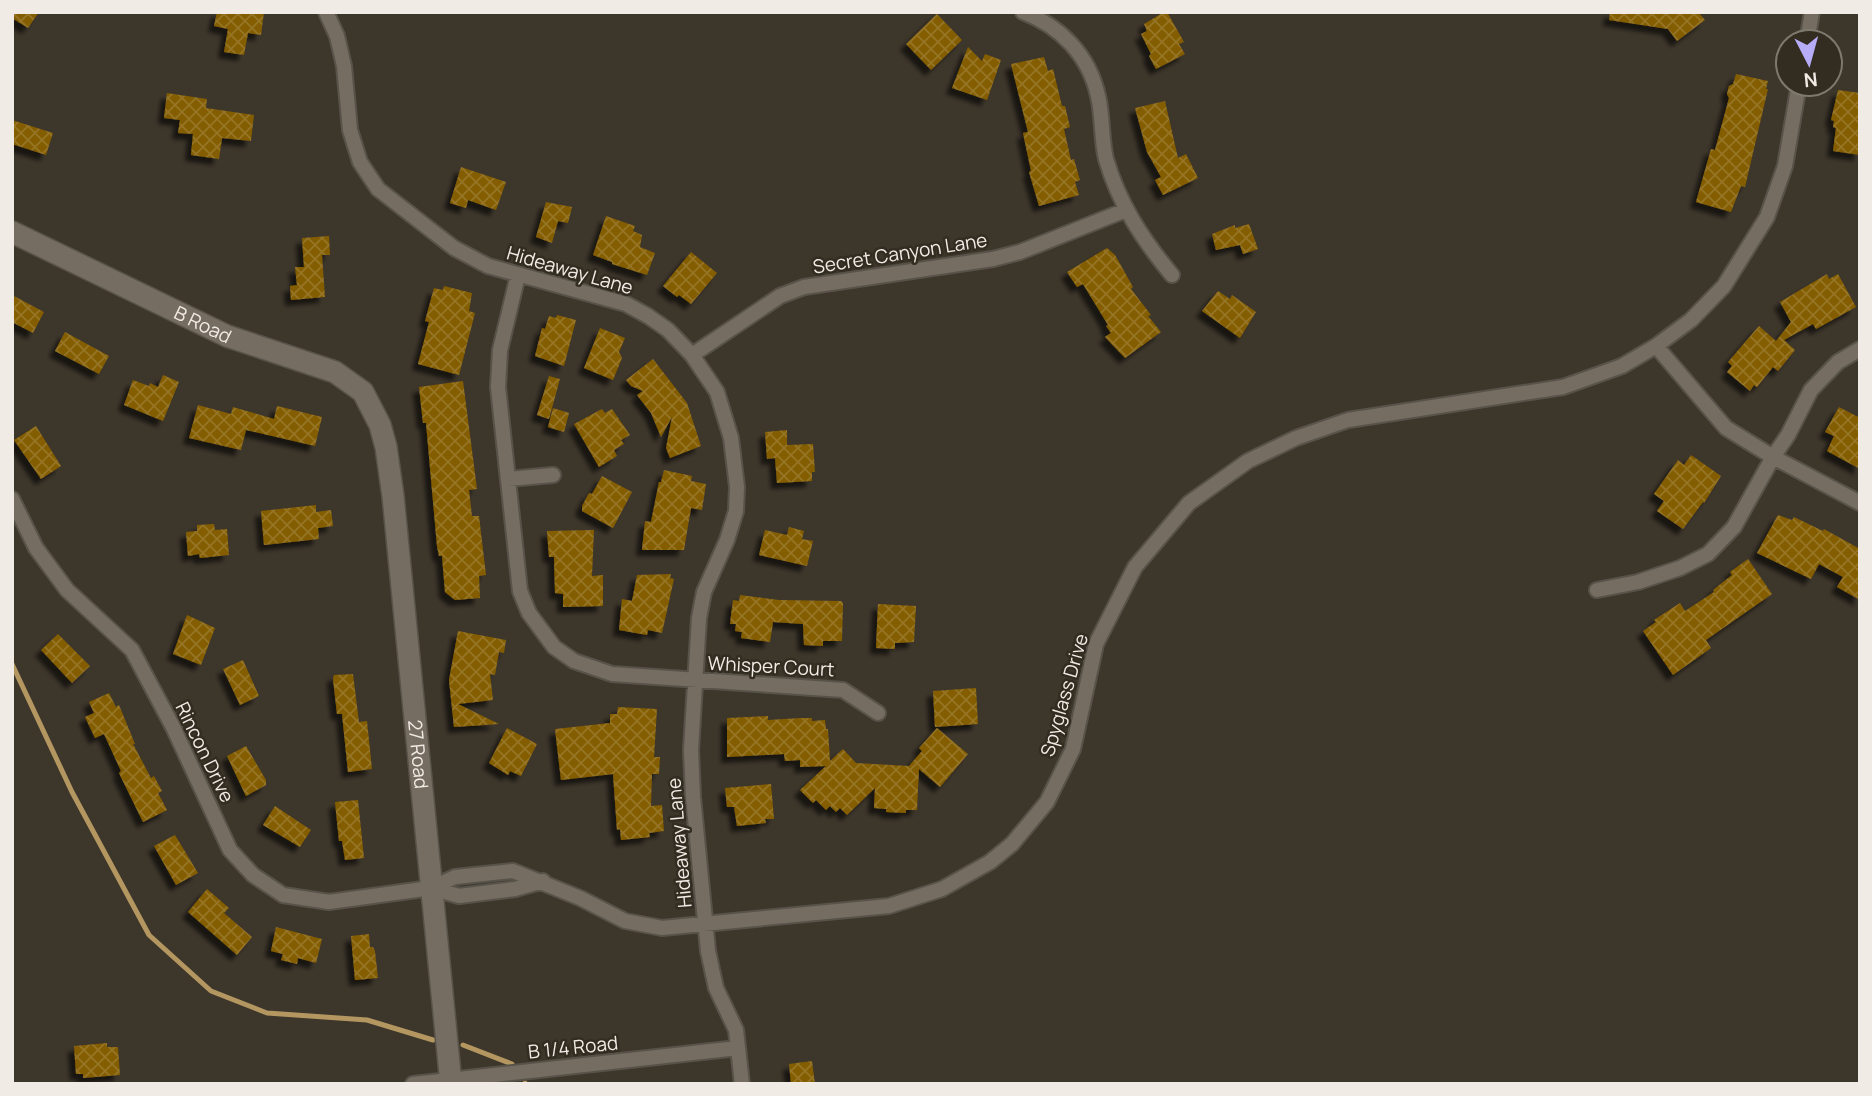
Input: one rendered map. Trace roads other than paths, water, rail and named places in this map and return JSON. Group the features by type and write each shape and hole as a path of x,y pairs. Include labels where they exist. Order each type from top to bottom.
{"street":[{"name":"Hideaway Lane","path":"326,12 337,36 344,66 350,130 360,162 378,189 454,248 488,266 626,304 668,330 692,355 717,392 731,438 737,487 736,511 727,540 704,592 699,618 691,762 705,925 716,988 736,1030 742,1084"},
{"path":"1023,12 1041,19 1065,36 1081,56 1098,94 1106,158 1126,210 1143,240 1172,275"},
{"name":"Spyglass Drive","path":"431,888 455,877 513,871 543,881 625,921 663,928 889,906 942,890 990,862 1012,844 1047,802 1073,749 1096,644 1136,567 1189,503 1248,461 1296,438 1348,420 1563,387 1622,366 1656,346 1691,320 1724,286 1767,217 1785,166 1797,98"},
{"name":"Secret Canyon Lane","path":"692,355 780,296 804,288 1020,252 1126,210"},
{"name":"B Road","path":"12,232 227,336 335,372 363,393 380,425"},
{"name":"Whisper Court","path":"518,275 500,350 498,387 520,591 529,613 554,647 574,661 612,674 843,690 878,713"},
{"path":"1656,346 1726,428 1773,457 1860,503"},
{"path":"1597,590 1680,568 1708,554 1734,527 1811,390 1838,362 1860,349"},
{"name":"27 Road","path":"380,425 393,496 450,1082"},
{"path":"508,479 553,475"},
{"name":"Rincon Drive","path":"12,499 36,548 67,590 132,650 173,727 230,850 253,875 282,895 328,902 431,888"},
{"name":"B 1/4 Road","path":"413,1084 738,1048"}],"waterway":[{"path":"12,664 72,792 149,935 211,991 267,1013 367,1020 433,1040"},
{"path":"463,1045 512,1064"}]}
